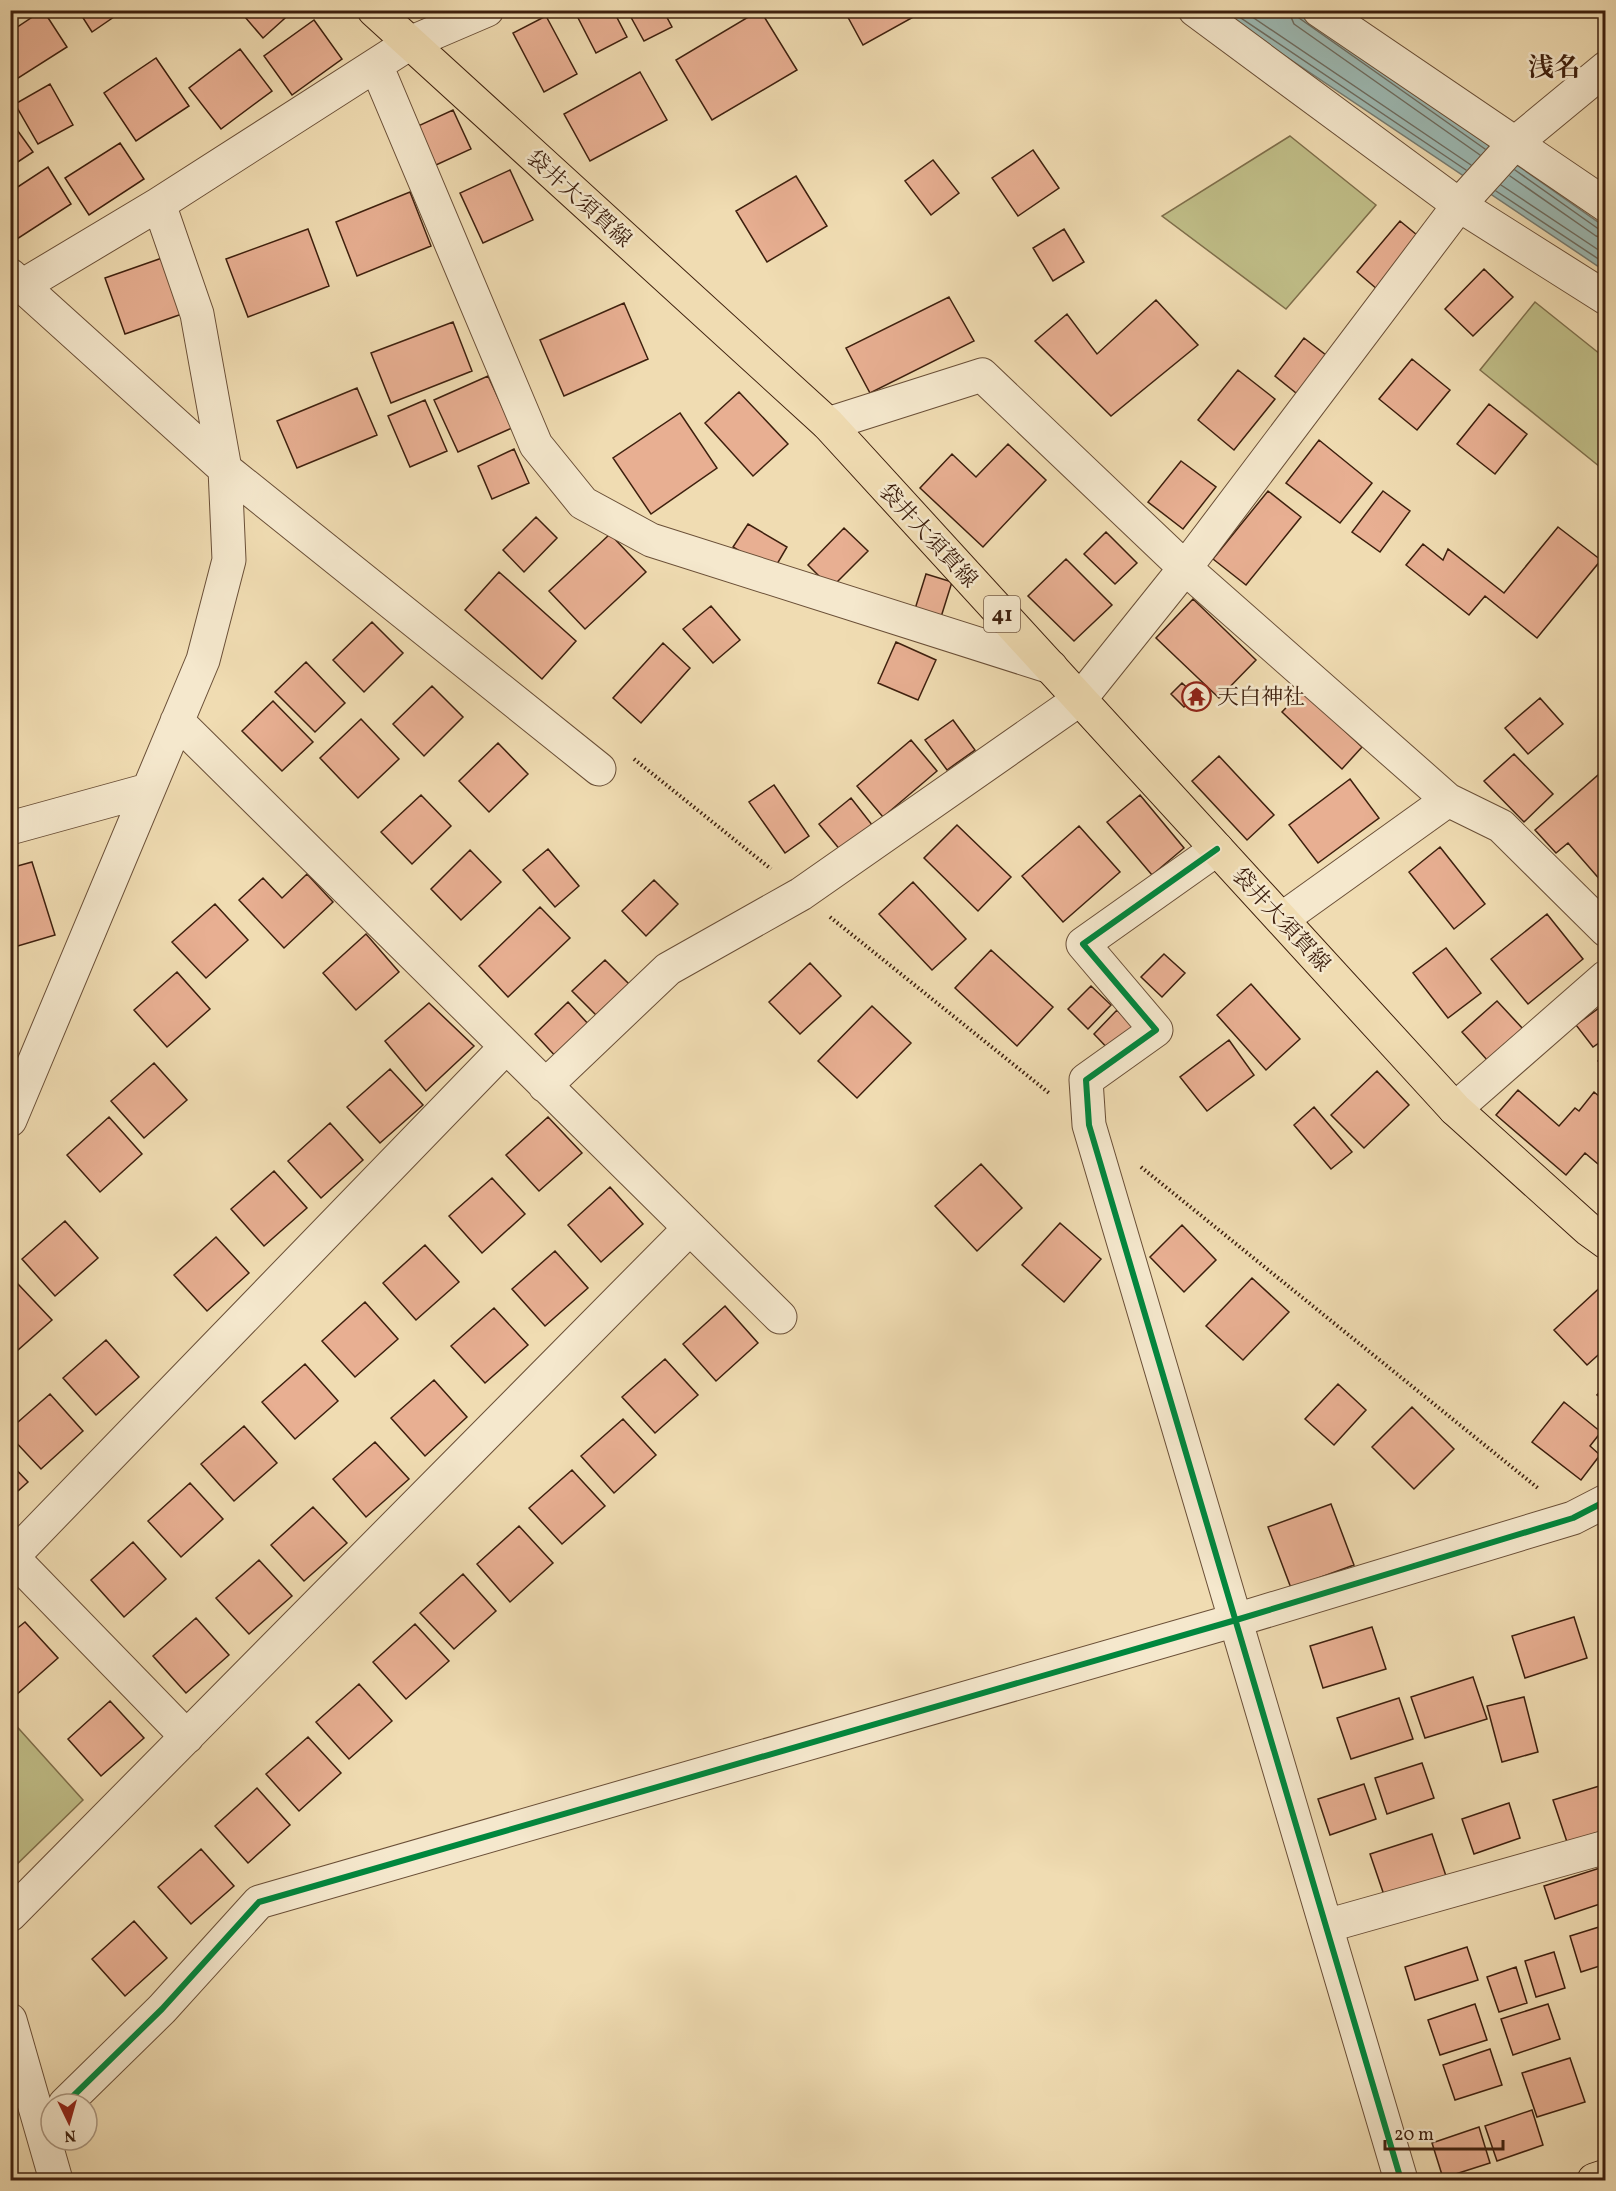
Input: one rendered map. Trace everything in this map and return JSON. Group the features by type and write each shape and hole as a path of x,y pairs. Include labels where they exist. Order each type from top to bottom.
{"main road":[{"name":"袋井大須賀線","path":"374,10 828,424 1455,1109 1605,1242"},
{"path":"1594,2181 1605,2176"}],"street":[{"path":"487,10 410,44 159,204 16,280 225,469 599,769"},
{"path":"1195,10 1459,205 1605,298"},
{"path":"1319,10 1605,205"},
{"path":"376,65 536,445 583,502 651,540 1051,667"},
{"path":"545,1086 668,969 801,894 1080,699 1185,568 1459,205 1514,144 1605,68"},
{"path":"10,1119 203,660 229,560 225,469 198,314 159,204"},
{"path":"828,424 982,375 1185,568 1448,800 1501,826 1605,930"},
{"path":"177,721 780,1317"},
{"path":"10,828 148,790"},
{"path":"1282,919 1448,800"},
{"path":"1217,849 1083,944 1156,1030 1086,1080 1089,1125 1401,2181"},
{"path":"1455,1109 1605,978"},
{"path":"187,1737 12,1557 506,1047"},
{"path":"10,1915 690,1228"},
{"path":"77,2092 162,2009 259,1902 1236,1620 1573,1518 1605,1501"},
{"path":"1326,1926 1605,1847"},
{"path":"10,2020 39,2102"},
{"path":"51,2152 56,2181"}],"shaded area":[{"path":"1290,136 1376,205 1286,309 1162,216"},
{"path":"1535,302 1605,358 1605,471 1480,370"},
{"path":"11,1720 83,1800 12,1869 10,1866"}],"water":[{"path":"1218,11 1298,11 1605,227 1605,271"}],"building":[{"path":"43,10 67,47 12,82 10,32"},
{"path":"78,10 124,10 92,32"},
{"path":"239,10 294,10 263,38"},
{"path":"574,10 613,10 627,37 596,53"},
{"path":"627,10 663,10 672,27 644,41"},
{"path":"760,10 797,70 712,120 676,60"},
{"path":"844,10 926,10 863,45"},
{"path":"546,16 577,74 544,92 513,33"},
{"path":"314,20 342,59 292,95 264,56"},
{"path":"240,49 272,91 221,129 189,88"},
{"path":"156,58 189,106 136,141 104,93"},
{"path":"640,72 667,120 590,161 564,114"},
{"path":"50,84 73,125 38,144 15,104"},
{"path":"453,110 471,149 436,165 418,126"},
{"path":"10,120 33,152 10,167"},
{"path":"120,143 144,179 89,215 65,178"},
{"path":"1033,150 1059,188 1018,216 992,178"},
{"path":"933,160 959,193 931,215 905,181"},
{"path":"48,167 71,204 17,239 10,230 10,192"},
{"path":"510,170 533,220 483,243 460,193"},
{"path":"796,176 827,226 767,262 736,211"},
{"path":"410,192 431,246 357,276 336,222"},
{"path":"1400,221 1428,244 1384,295 1357,272"},
{"path":"308,229 329,286 248,317 226,259"},
{"path":"1064,229 1084,262 1053,281 1033,248"},
{"path":"162,258 182,314 125,334 105,278"},
{"path":"1484,269 1513,297 1473,336 1445,309"},
{"path":"949,297 974,341 870,393 846,348"},
{"path":"1156,300 1198,345 1111,416 1035,341 1067,314 1097,354"},
{"path":"624,303 648,359 564,396 540,340"},
{"path":"453,322 472,371 391,403 371,353"},
{"path":"1304,338 1331,359 1301,397 1275,376"},
{"path":"1412,359 1450,390 1417,430 1379,399"},
{"path":"1238,370 1275,399 1234,450 1198,420"},
{"path":"488,376 512,428 458,452 434,400"},
{"path":"357,388 377,435 297,468 277,421"},
{"path":"739,392 788,444 753,476 705,423"},
{"path":"425,400 447,451 410,467 388,416"},
{"path":"1489,404 1527,434 1495,474 1457,444"},
{"path":"680,413 717,468 651,514 613,458"},
{"path":"1319,440 1372,483 1340,523 1286,483"},
{"path":"1008,444 1046,480 983,547 920,488 952,454 976,477"},
{"path":"514,449 529,483 492,499 478,466"},
{"path":"1181,461 1216,487 1183,529 1148,502"},
{"path":"1268,491 1301,517 1246,585 1213,559"},
{"path":"1383,491 1410,511 1380,552 1352,532"},
{"path":"536,517 557,538 524,572 503,550"},
{"path":"748,524 787,547 773,571 733,547"},
{"path":"1558,527 1601,560 1537,638 1485,596 1469,615 1406,565 1423,544 1443,560 1448,549 1504,593"},
{"path":"844,528 868,551 831,588 808,565"},
{"path":"1106,532 1137,563 1115,584 1084,554"},
{"path":"610,534 646,572 585,629 549,591"},
{"path":"1066,559 1112,605 1074,641 1028,596"},
{"path":"499,572 576,641 542,679 465,610"},
{"path":"926,574 952,582 941,617 915,609"},
{"path":"1193,599 1256,660 1219,698 1156,638"},
{"path":"711,606 740,640 713,663 683,629"},
{"path":"372,622 403,653 364,692 333,660"},
{"path":"896,642 936,660 918,700 878,683"},
{"path":"663,643 690,668 641,723 613,698"},
{"path":"306,662 345,703 315,732 275,692"},
{"path":"1182,683 1196,696 1184,707 1171,694"},
{"path":"432,686 463,717 424,756 393,724"},
{"path":"1302,691 1362,747 1342,769 1282,712"},
{"path":"1540,698 1563,724 1528,754 1505,728"},
{"path":"273,701 313,742 282,771 242,731"},
{"path":"361,719 399,759 358,798 320,758"},
{"path":"953,720 975,750 947,770 925,740"},
{"path":"911,740 937,771 883,817 857,786"},
{"path":"498,743 528,774 489,812 459,781"},
{"path":"1514,754 1553,794 1524,822 1484,781"},
{"path":"1219,756 1274,815 1247,840 1192,781"},
{"path":"1605,769 1606,879 1602,882 1568,843 1556,853 1535,830"},
{"path":"1350,779 1379,818 1318,863 1289,825"},
{"path":"774,785 809,836 785,853 749,802"},
{"path":"421,795 451,826 412,864 381,832"},
{"path":"1140,795 1184,848 1152,875 1107,822"},
{"path":"851,798 873,826 841,851 819,824"},
{"path":"957,825 1011,877 978,911 924,858"},
{"path":"1079,826 1120,872 1063,922 1022,876"},
{"path":"1440,847 1485,904 1454,929 1409,872"},
{"path":"548,849 579,886 555,907 523,870"},
{"path":"470,850 501,882 461,920 431,889"},
{"path":"32,862 55,935 11,948 10,868"},
{"path":"307,874 333,902 284,948 239,900 263,878 282,898"},
{"path":"654,880 678,904 646,936 622,911"},
{"path":"913,882 966,939 932,970 879,914"},
{"path":"215,904 248,940 206,978 172,942"},
{"path":"540,907 570,938 508,997 479,966"},
{"path":"1547,914 1583,959 1528,1004 1491,959"},
{"path":"366,934 399,972 356,1010 323,973"},
{"path":"1446,948 1481,993 1448,1018 1413,973"},
{"path":"991,950 1053,1007 1017,1046 955,988"},
{"path":"1164,954 1185,973 1162,997 1141,977"},
{"path":"605,960 629,984 596,1015 572,991"},
{"path":"810,963 841,996 800,1034 769,1002"},
{"path":"177,972 210,1009 167,1047 134,1010"},
{"path":"1251,984 1300,1039 1266,1070 1217,1015"},
{"path":"1091,986 1111,1005 1088,1029 1068,1009"},
{"path":"1497,1001 1524,1030 1488,1061 1462,1032"},
{"path":"568,1002 591,1027 558,1059 535,1034"},
{"path":"429,1003 474,1046 426,1091 385,1041"},
{"path":"872,1006 911,1043 857,1098 818,1061"},
{"path":"1599,1008 1606,1018 1606,1038 1593,1047 1576,1025"},
{"path":"1117,1010 1137,1030 1113,1054 1094,1034"},
{"path":"1229,1040 1254,1075 1207,1111 1180,1077"},
{"path":"1606,1056 1606,1071 1598,1061"},
{"path":"154,1063 187,1100 144,1138 111,1101"},
{"path":"390,1069 423,1105 380,1143 347,1107"},
{"path":"1377,1071 1409,1105 1364,1148 1331,1115"},
{"path":"1518,1090 1559,1126 1575,1108 1579,1111 1594,1092 1606,1102 1605,1170 1585,1153 1566,1175 1496,1115"},
{"path":"1314,1107 1352,1152 1331,1169 1294,1125"},
{"path":"109,1117 142,1154 100,1192 67,1155"},
{"path":"548,1117 582,1153 539,1191 506,1155"},
{"path":"330,1123 363,1160 321,1198 288,1161"},
{"path":"981,1164 1022,1208 977,1251 935,1206"},
{"path":"274,1171 307,1208 264,1246 231,1209"},
{"path":"492,1178 525,1214 482,1253 449,1216"},
{"path":"610,1187 643,1224 601,1262 568,1225"},
{"path":"65,1221 98,1258 55,1296 22,1259"},
{"path":"1060,1223 1101,1259 1064,1302 1022,1265"},
{"path":"1182,1225 1216,1260 1184,1292 1150,1257"},
{"path":"216,1237 249,1273 207,1311 174,1275"},
{"path":"425,1245 459,1282 416,1320 383,1283"},
{"path":"555,1251 588,1288 545,1326 512,1289"},
{"path":"1252,1278 1289,1312 1243,1360 1206,1326"},
{"path":"1606,1282 1606,1348 1587,1365 1554,1330"},
{"path":"18,1284 52,1320 10,1357 10,1291"},
{"path":"365,1302 398,1339 355,1377 322,1341"},
{"path":"725,1306 758,1343 716,1381 683,1344"},
{"path":"494,1308 528,1345 485,1383 451,1346"},
{"path":"106,1340 139,1377 96,1415 63,1378"},
{"path":"665,1359 698,1395 655,1433 622,1397"},
{"path":"305,1364 338,1401 295,1439 262,1402"},
{"path":"434,1380 467,1417 425,1456 391,1418"},
{"path":"1338,1384 1366,1410 1334,1445 1305,1419"},
{"path":"1606,1385 1606,1402 1597,1395"},
{"path":"50,1394 83,1431 41,1469 10,1436 10,1429"},
{"path":"1564,1402 1601,1432 1590,1446 1600,1455 1581,1480 1532,1442"},
{"path":"1412,1407 1454,1449 1414,1489 1372,1447"},
{"path":"623,1419 656,1455 614,1493 581,1456"},
{"path":"244,1426 277,1463 234,1501 201,1464"},
{"path":"375,1442 409,1479 366,1517 333,1479"},
{"path":"10,1463 28,1482 10,1498"},
{"path":"572,1470 605,1506 562,1544 529,1508"},
{"path":"190,1483 223,1519 181,1557 148,1521"},
{"path":"1331,1504 1354,1565 1291,1588 1268,1527"},
{"path":"313,1507 347,1543 304,1581 271,1545"},
{"path":"519,1526 553,1563 510,1602 477,1564"},
{"path":"133,1542 166,1579 124,1617 91,1580"},
{"path":"259,1560 292,1596 249,1634 216,1598"},
{"path":"463,1574 496,1611 454,1649 420,1613"},
{"path":"1574,1617 1587,1658 1525,1678 1512,1636"},
{"path":"196,1618 229,1655 186,1693 153,1656"},
{"path":"25,1622 58,1658 15,1696 10,1691 10,1634"},
{"path":"415,1624 449,1661 406,1699 373,1662"},
{"path":"1372,1627 1386,1669 1323,1688 1310,1646"},
{"path":"1473,1677 1487,1719 1425,1738 1411,1697"},
{"path":"359,1684 392,1721 349,1759 316,1722"},
{"path":"1524,1697 1538,1752 1502,1762 1487,1706"},
{"path":"1399,1698 1413,1739 1351,1759 1337,1718"},
{"path":"110,1701 144,1738 101,1776 68,1739"},
{"path":"308,1737 341,1773 299,1811 266,1774"},
{"path":"1422,1763 1434,1798 1387,1814 1375,1778"},
{"path":"1364,1784 1376,1819 1330,1835 1318,1799"},
{"path":"1606,1784 1606,1830 1567,1842 1553,1800"},
{"path":"257,1788 290,1825 248,1863 215,1826"},
{"path":"1509,1803 1520,1838 1474,1854 1462,1819"},
{"path":"1432,1834 1446,1876 1384,1895 1370,1854"},
{"path":"201,1849 234,1886 191,1924 158,1887"},
{"path":"1606,1866 1606,1902 1555,1919 1544,1886"},
{"path":"134,1921 167,1958 125,1996 92,1959"},
{"path":"1599,1927 1606,1948 1606,1964 1581,1972 1570,1936"},
{"path":"1467,1947 1478,1980 1415,2000 1405,1967"},
{"path":"1554,1952 1565,1988 1536,1997 1525,1961"},
{"path":"1516,1967 1527,2003 1499,2012 1487,1977"},
{"path":"1475,2004 1487,2040 1440,2055 1428,2020"},
{"path":"1548,2004 1560,2039 1513,2055 1501,2019"},
{"path":"1490,2049 1502,2085 1455,2100 1443,2065"},
{"path":"1570,2058 1585,2102 1537,2117 1522,2073"},
{"path":"1532,2110 1543,2145 1497,2161 1485,2126"},
{"path":"1479,2127 1490,2163 1443,2178 1432,2143"}],"cycle path":[{"path":"1217,849 1083,944 1156,1030 1086,1080 1089,1125 1401,2180"},
{"path":"77,2092 162,2009 259,1902 1236,1620 1573,1518 1606,1501"}],"place":[{"name":"天白神社","path":"1196,696"}],"district":[{"name":"浅名","path":"1554,67"}]}
